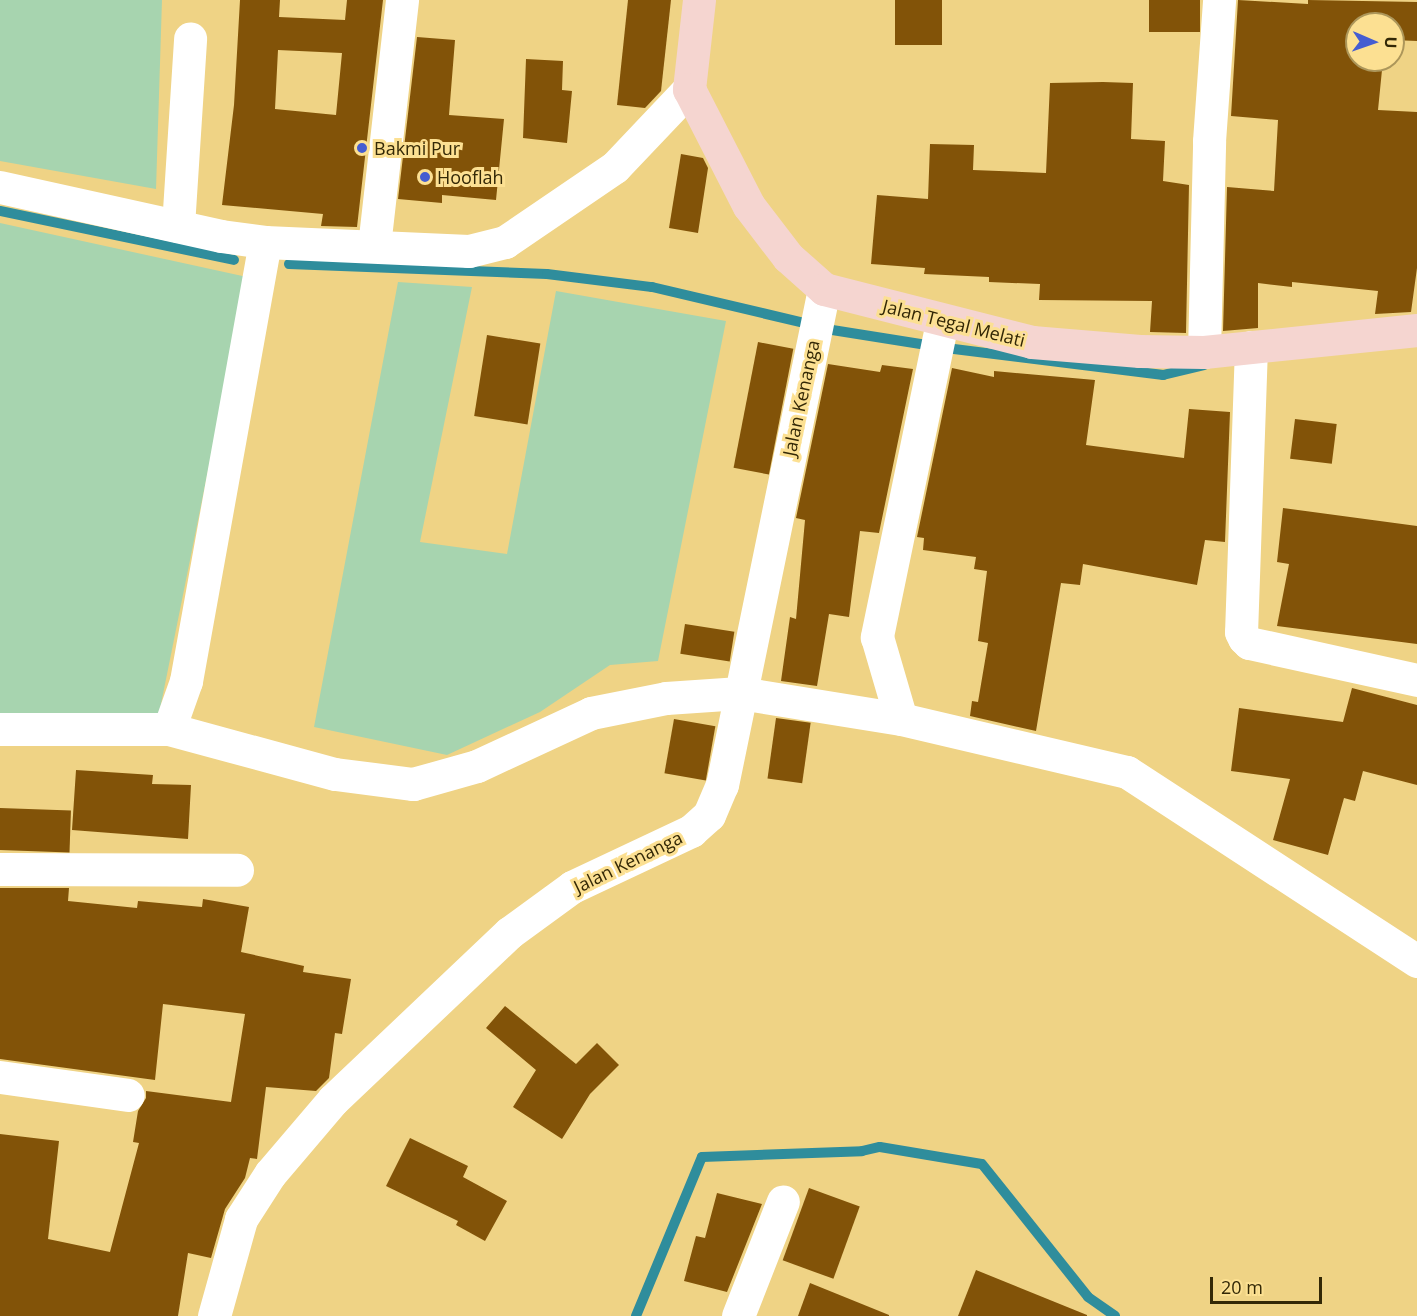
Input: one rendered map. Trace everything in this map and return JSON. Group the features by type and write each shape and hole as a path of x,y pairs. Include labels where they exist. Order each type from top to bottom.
{"street":[{"path":"374,246 402,0"},
{"path":"0,187 178,226 265,242 469,251 505,242 615,167 689,89 699,0"},
{"path":"1204,352 1209,141 1219,0"},
{"path":"178,226 190,38"},
{"name":"Jalan Tegal Melati","path":"689,89 749,206 789,257 824,289 942,322 1032,342 1204,352 1417,330"},
{"path":"169,729 186,681 265,242"},
{"name":"Jalan Kenanga","path":"214,1316 241,1219 270,1174 333,1100 509,933 572,887 691,831 710,815 722,785 824,289"},
{"path":"901,719 877,637 942,322"},
{"path":"1251,347 1241,632 1249,643 1417,680"},
{"path":"0,729 169,729 335,774 413,784 477,766 591,713 666,698 740,693 901,719 1127,772 1417,961"},
{"path":"0,869 237,870"},
{"path":"0,1077 128,1095"},
{"path":"738,1316 783,1201"}],"green space":[{"path":"0,0 162,0 156,189 0,161"},
{"path":"0,223 247,277 159,714 0,718"},
{"path":"398,282 472,287 420,542 507,554 556,291 726,321 658,661 610,665 540,712 447,755 314,727"}],"building":[{"path":"240,0 280,0 279,17 345,20 347,0 383,0 357,227 321,226 323,214 222,205 234,105","holes":["278,50 342,53 336,115 275,109"]},
{"path":"628,0 671,0 661,91 645,108 617,105"},
{"path":"895,0 942,0 942,45 895,45"},
{"path":"1149,0 1200,0 1200,32 1149,32"},
{"path":"1238,0 1308,4 1308,0 1417,2 1417,41 1405,40 1405,12 1345,12 1345,72 1382,72 1378,110 1417,112 1417,268 1411,312 1375,314 1378,291 1292,282 1292,287 1258,283 1258,328 1223,331 1227,187 1274,191 1278,120 1231,116"},
{"path":"417,37 455,40 449,115 504,119 496,200 442,195 442,203 398,199"},
{"path":"526,59 563,61 562,90 572,91 567,143 523,138"},
{"path":"1050,83 1133,83 1131,139 1165,141 1163,181 1189,185 1186,333 1150,332 1152,301 1039,300 1040,284 989,282 989,277 924,274 925,268 871,264 877,195 928,199 930,144 974,145 973,170 1046,173"},
{"path":"681,154 703,158 708,168 698,233 669,228"},
{"path":"487,335 540,343 528,424 474,416"},
{"path":"758,342 793,349 769,475 734,468"},
{"path":"828,364 880,372 882,365 913,369 879,533 860,531 849,617 829,614 817,686 781,681 790,617 796,619 805,520 796,518"},
{"path":"952,368 994,377 994,371 1095,380 1086,445 1184,458 1189,409 1230,412 1225,542 1205,540 1197,585 1083,564 1080,585 1061,583 1036,731 970,716 972,701 978,702 988,643 978,641 987,571 974,569 976,557 923,550 924,538 917,537"},
{"path":"1295,419 1337,424 1332,464 1290,459"},
{"path":"1283,508 1417,526 1417,644 1277,626 1289,564 1277,562"},
{"path":"685,624 734,632 730,661 680,654"},
{"path":"1352,688 1417,705 1417,785 1363,771 1355,801 1344,798 1328,855 1273,840 1290,779 1231,771 1239,708 1343,722"},
{"path":"776,718 811,723 802,783 768,778"},
{"path":"674,719 715,726 706,780 664,773"},
{"path":"76,770 153,775 152,784 191,785 188,839 72,830"},
{"path":"0,808 71,810 69,852 0,850"},
{"path":"0,888 69,888 68,901 137,908 138,901 202,907 203,899 249,907 241,952 304,966 303,972 351,979 342,1034 335,1033 329,1078 316,1091 266,1087 257,1159 250,1158 245,1178 225,1209 211,1258 188,1253 178,1316 0,1316 0,1134 59,1141 48,1239 110,1252 139,1143 133,1142 138,1111 146,1098 146,1091 231,1102 245,1014 163,1004 155,1080 0,1059"},
{"path":"505,1006 576,1064 597,1043 619,1065 590,1094 562,1139 513,1107 536,1070 486,1028"},
{"path":"410,1138 468,1166 463,1177 507,1201 485,1241 456,1225 458,1221 386,1186"},
{"path":"809,1188 860,1206 833,1279 783,1260"},
{"path":"717,1193 762,1204 727,1292 684,1281 696,1236 705,1238"},
{"path":"976,1270 1087,1315 1087,1316 958,1316"},
{"path":"810,1283 889,1315 889,1316 798,1316"}],"waterway":[{"path":"0,211 234,260"},
{"path":"289,264 547,274 652,287 804,323"},
{"path":"826,329 927,345"},
{"path":"954,349 1163,375 1204,365"},
{"path":"636,1316 702,1157 862,1151 880,1147 982,1164 1088,1297 1115,1316"}],"place":[{"name":"Bakmi Pur","path":"362,148"},
{"name":"Hooflah","path":"425,177"}]}
